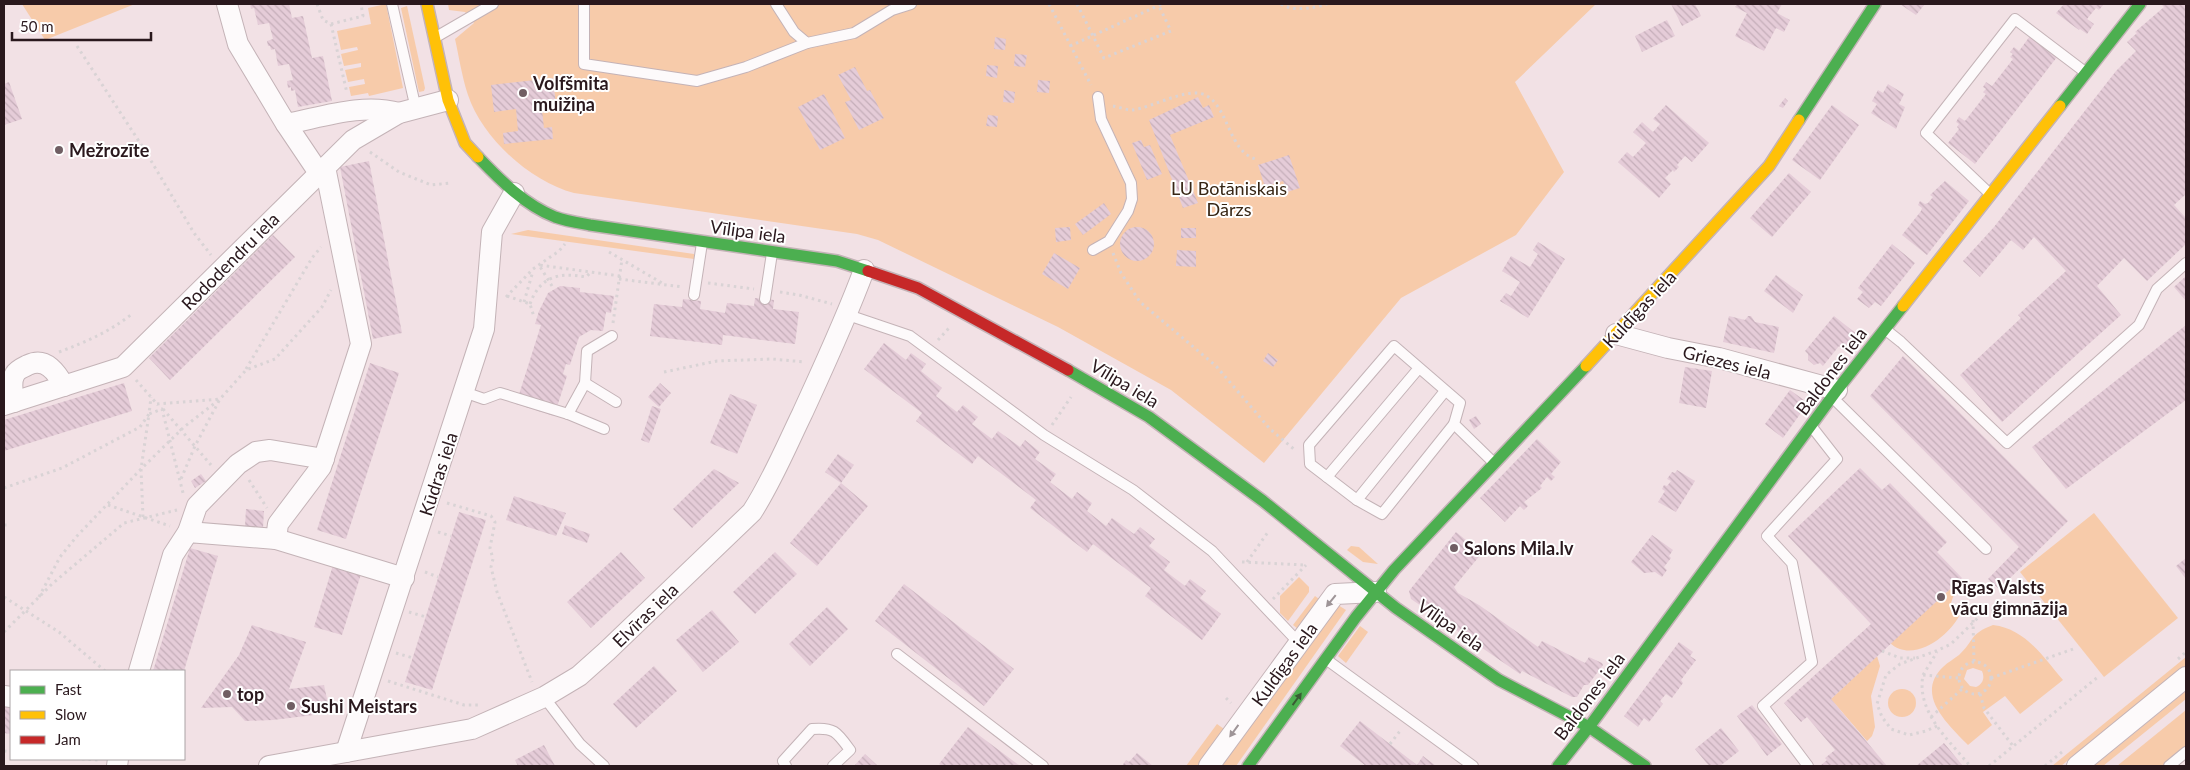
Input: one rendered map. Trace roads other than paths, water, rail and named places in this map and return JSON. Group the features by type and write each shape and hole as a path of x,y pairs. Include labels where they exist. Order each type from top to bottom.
{"street":[{"path":"227,4 238,44 286,124 322,170 337,229 361,344 321,467 277,532"},
{"name":"Vīlipa iela","path":"428,4 448,100 465,143 514,193 530,205 557,218 590,225 837,262 918,288 1035,350 1149,417 1213,463 1376,592 1499,680 1589,727 1645,766"},
{"name":"Kuldīgas iela","path":"1254,764 1326,659 1376,592 1769,166 1875,4"},
{"name":"Baldones iela","path":"1558,766 1589,727 1835,394 2140,4"},
{"name":"Rododendru iela","path":"9,404 124,366 353,140 407,110 448,100"},
{"path":"286,124 369,108 407,110"},
{"name":"Kūdras iela","path":"346,752 484,328 487,304 489,244 492,232 514,193"},
{"name":"Elvīras iela","path":"269,766 472,729 506,715 540,693 578,676 607,651 752,512 767,488 848,315 864,270"},
{"name":"Griezes iela","path":"1616,334 1668,348 1719,358 1835,394"},
{"path":"9,404 15,375 23,368 36,362 44,363 57,373 64,386"},
{"path":"139,670 174,555 188,532 192,507 238,464 256,452 270,450 324,459"},
{"path":"188,532 277,532 404,578"},
{"name":"Kuldīgas iela","path":"1208,766 1335,594 1376,592"},
{"path":"2077,766 2186,677"}],"lane":[{"path":"392,4 407,110"},
{"path":"435,38 493,4"},
{"path":"584,4 584,64 697,81 746,67 807,43 854,33 892,10 911,4"},
{"path":"776,4 794,32 807,43"},
{"path":"1991,194 1926,133 1997,41 2015,19 2086,73"},
{"path":"1093,250 1109,241 1128,210 1132,199 1131,183 1101,119 1098,97"},
{"path":"694,291 702,242"},
{"path":"765,299 772,252"},
{"path":"1885,329 2007,442 2139,324 2157,289 2186,263"},
{"path":"848,315 910,336 1044,436 1133,490 1212,551 1299,643"},
{"path":"568,414 585,383 587,351 612,336"},
{"path":"1394,346 1420,368 1460,403 1454,424 1382,514 1357,500 1310,464 1309,445 1394,346"},
{"path":"1327,478 1420,368"},
{"path":"585,383 616,402"},
{"path":"1357,500 1445,391"},
{"path":"464,392 484,399 500,393 568,414 604,429"},
{"path":"1835,394 1986,549"},
{"path":"1454,424 1494,464"},
{"path":"1808,766 1763,706 1812,662 1792,563 1767,536 1837,459 1811,426"},
{"path":"897,654 1043,766"},
{"path":"1326,659 1473,766"},
{"path":"540,693 580,744 604,766"},
{"path":"786,766 783,761 812,729 827,728 838,733 850,750 833,766"},
{"path":"2169,766 2186,752"}],"place":[{"name":"Volfšmita muižiņa","path":"523,93"},
{"name":"Mežrozīte","path":"59,150"},
{"name":"Salons Mila.lv","path":"1454,548"},
{"name":"Rīgas Valsts vācu ģimnāzija","path":"1941,597"},
{"name":"top","path":"227,694"},
{"name":"Sushi Meistars","path":"291,706"}],"park label":[{"name":"LU Botāniskais Dārzs","path":"1229,198"}]}
